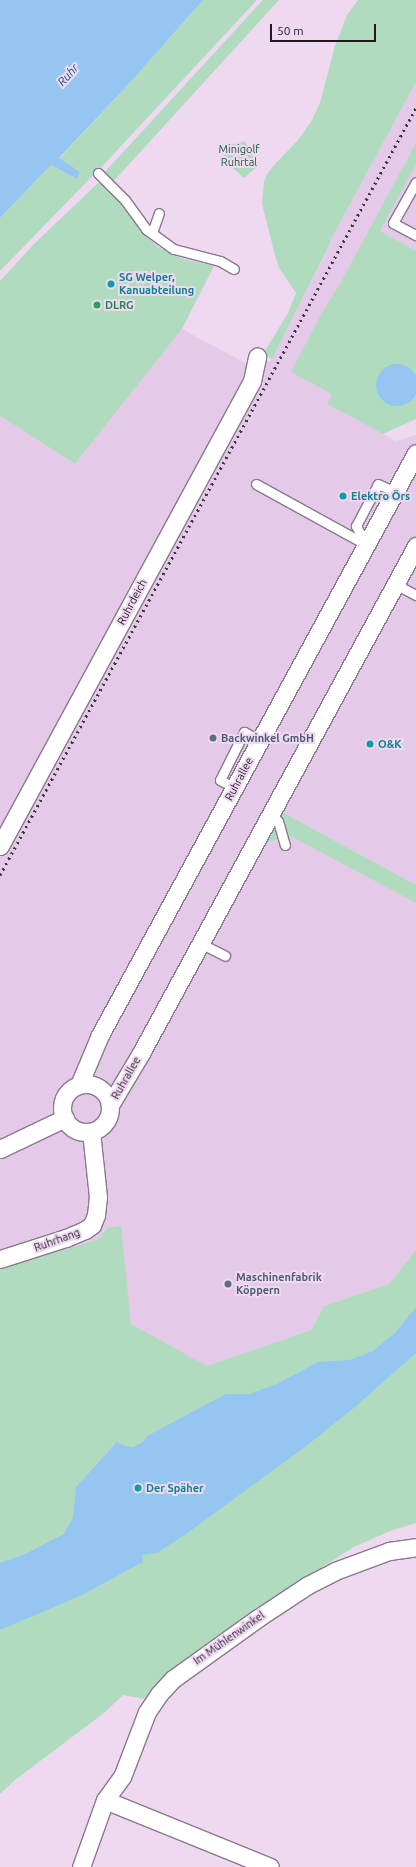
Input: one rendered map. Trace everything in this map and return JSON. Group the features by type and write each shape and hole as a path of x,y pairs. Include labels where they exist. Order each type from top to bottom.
{"street":[{"name":"Ruhrdeich","path":"0,846 252,381 257,356"},
{"name":"Ruhrallee","path":"79,1085 100,1035 367,546 416,453"},
{"name":"Ruhrallee","path":"110,1105 200,944 416,546"},
{"name":"Ruhrallee","path":"64,1118 62,1104 64,1098 72,1090 79,1085 88,1084 98,1087 108,1097 110,1113 105,1124 90,1132"},
{"path":"0,1149 64,1118 73,1128 81,1132 90,1132"},
{"name":"Ruhrhang","path":"0,1259 66,1238 85,1230 92,1225 96,1215 98,1198 90,1132"},
{"name":"Im Mühlenwinkel","path":"81,1867 105,1800 122,1777 147,1712 159,1694 173,1679 258,1618 328,1574 389,1551 416,1547"},
{"path":"105,1800 270,1867"}],"lane":[{"path":"98,174 112,186 146,229 174,249 220,261 234,269"},
{"path":"416,182 394,223 416,235"},
{"path":"152,233 159,213"},
{"path":"256,484 367,546"},
{"path":"395,584 416,595"},
{"path":"269,816 278,820 285,845"},
{"path":"200,944 225,956"}],"shaded area":[{"path":"416,82 416,311 332,395 327,404 396,441 416,435 416,885 282,812 272,842 289,836 294,838 416,903 416,1250 389,1284 324,1306 311,1330 207,1366 0,1514 0,416 75,464 182,329 247,364 271,361 331,243 330,241"}],"green space":[{"path":"203,0 257,0 109,159 0,271 0,218 51,165 77,179 80,172 59,159 127,86"},
{"path":"263,0 279,0 112,183 103,174"},
{"path":"358,0 416,0 416,82 330,241 331,242 272,359 263,354 288,313 296,293 279,268 275,255 262,204 264,182 267,174 299,139 312,120 320,103 335,46 347,15"},
{"name":"Minigolf Ruhrtal","path":"245,141 258,166 244,178 224,160 223,147"},
{"path":"416,143 416,164 380,231 416,251 416,419 383,434 327,404 332,394 291,372 320,316 342,280"},
{"name":"DLRG","path":"99,182 119,201 143,234 158,247 183,259 214,266 182,329 75,464 0,416 0,281 34,244"},
{"path":"282,812 416,885 416,903 289,836 266,843"},
{"path":"121,1226 131,1324 207,1366 311,1330 324,1306 389,1284 416,1250 416,1523 390,1531 354,1547 255,1609 144,1699 123,1695 104,1713 15,1780 0,1794 0,1268 91,1242 99,1238 108,1228"}],"water":[{"name":"Ruhr","path":"0,0 203,0 127,86 59,158 80,172 77,179 51,165 0,218"},
{"path":"393,364 401,364 412,370 418,381 418,389 412,400 401,406 393,406 382,400 376,389 376,381 382,370"},
{"path":"416,1307 416,1353 355,1407 305,1447 186,1534 157,1553 142,1555 143,1562 82,1595 0,1630 0,1563 25,1554 64,1534 73,1518 76,1487 117,1442 125,1446 133,1447 143,1442 147,1436 226,1394 250,1394 277,1384 318,1362 350,1360 373,1351 395,1333"}],"railway":[{"path":"0,875 416,108"}],"place":[{"name":"SG Welper, Kanuabteilung","path":"111,284"},
{"name":"DLRG","path":"97,305"},
{"name":"Elektro Örs","path":"343,496"},
{"name":"Backwinkel GmbH","path":"213,738"},
{"name":"O&K","path":"370,744"},
{"name":"Maschinenfabrik Köppern","path":"228,1284"},
{"name":"Der Späher","path":"138,1488"}]}
